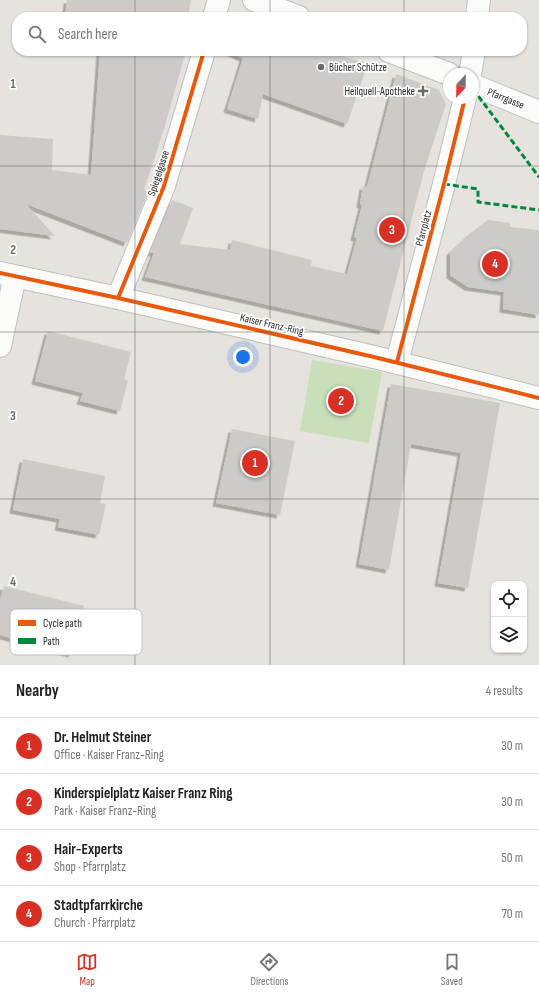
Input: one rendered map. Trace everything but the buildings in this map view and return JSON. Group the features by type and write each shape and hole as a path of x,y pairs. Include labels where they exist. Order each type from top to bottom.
{"street":[{"path":"215,12 219,0"},
{"path":"254,0 286,12"},
{"path":"478,12 479,0"},
{"name":"Spiegelgasse","path":"118,298 164,186 203,56"},
{"path":"402,56 443,71"},
{"path":"471,68 473,56"},
{"name":"Pfarrgasse","path":"479,87 539,112"},
{"name":"Pfarrplatz","path":"397,362 463,104"},
{"path":"0,346 7,274"},
{"name":"Kaiser Franz-Ring","path":"7,274 397,362 539,398"}],"green space":[{"path":"312,360 382,372 369,443 300,431"}],"marked path":[{"path":"479,97 539,177"},
{"path":"444,184 478,189 478,202 539,210"}],"cycle path":[{"path":"118,298 164,186 203,56"},
{"path":"397,362 464,104"},
{"path":"0,273 118,298 374,357 539,398"}],"place":[{"name":"Bücher Schütze","path":"321,67"},
{"name":"Heilquell-Apotheke","path":"423,91"},
{"name":"Hair-Experts","path":"392,230"},
{"name":"Stadtpfarrkirche","path":"495,264"},
{"name":"Kinderspielplatz Kaiser Franz Ring","path":"341,401"},
{"name":"Dr. Helmut Steiner","path":"255,463"}]}
